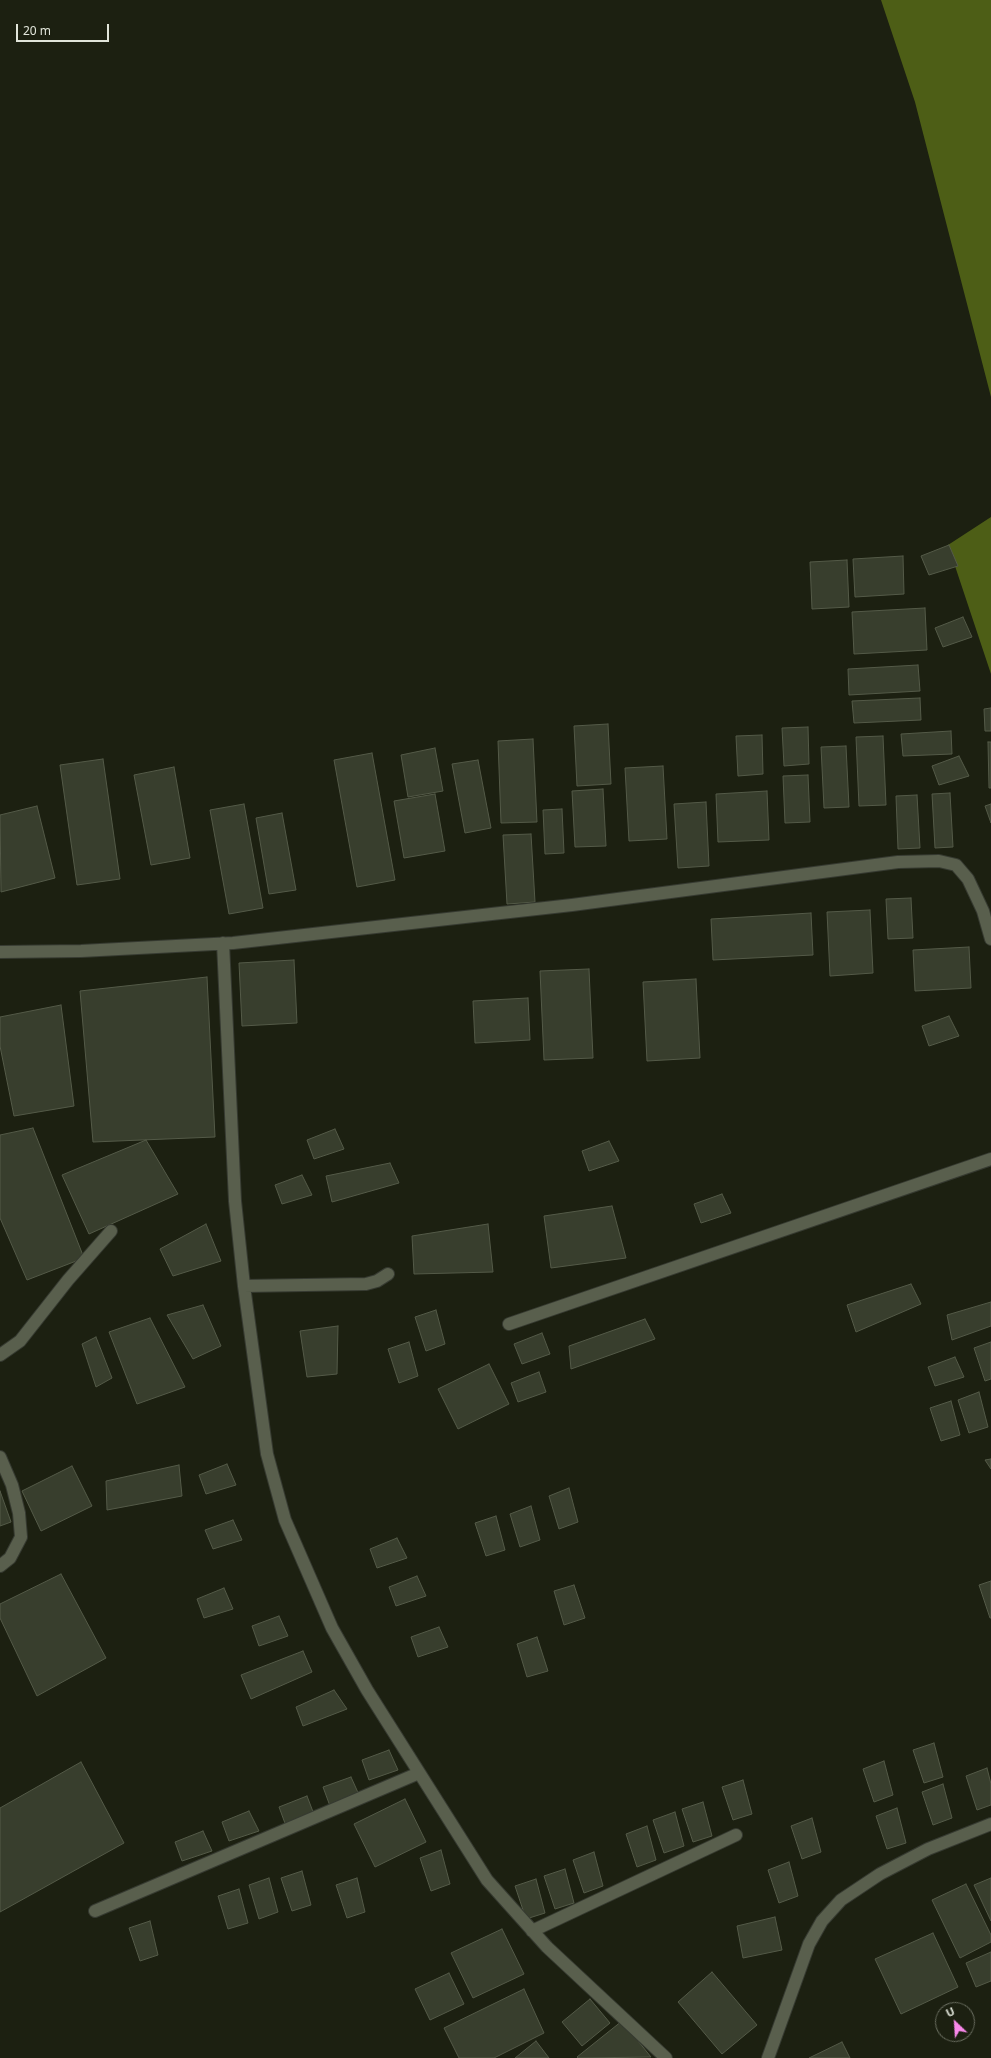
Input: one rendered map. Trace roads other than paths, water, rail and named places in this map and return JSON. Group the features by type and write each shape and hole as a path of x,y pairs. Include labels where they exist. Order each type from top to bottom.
{"street":[{"path":"0,952 80,951 223,944 572,905 898,862 939,861 956,865 968,879 983,911 991,939"},
{"path":"223,944 235,1201 244,1286 267,1454 285,1520 332,1628 367,1690 487,1880 547,1947 666,2058"},
{"path":"509,1324 991,1159"},
{"path":"0,1355 20,1341 68,1280 111,1231"},
{"path":"244,1286 366,1284 377,1281 388,1274"},
{"path":"0,1457 12,1485 20,1518 21,1537 10,1558 0,1566"},
{"path":"94,1911 418,1772"},
{"path":"768,2058 809,1944 822,1921 841,1900 880,1874 928,1849 991,1824"},
{"path":"532,1931 736,1835"}]}
